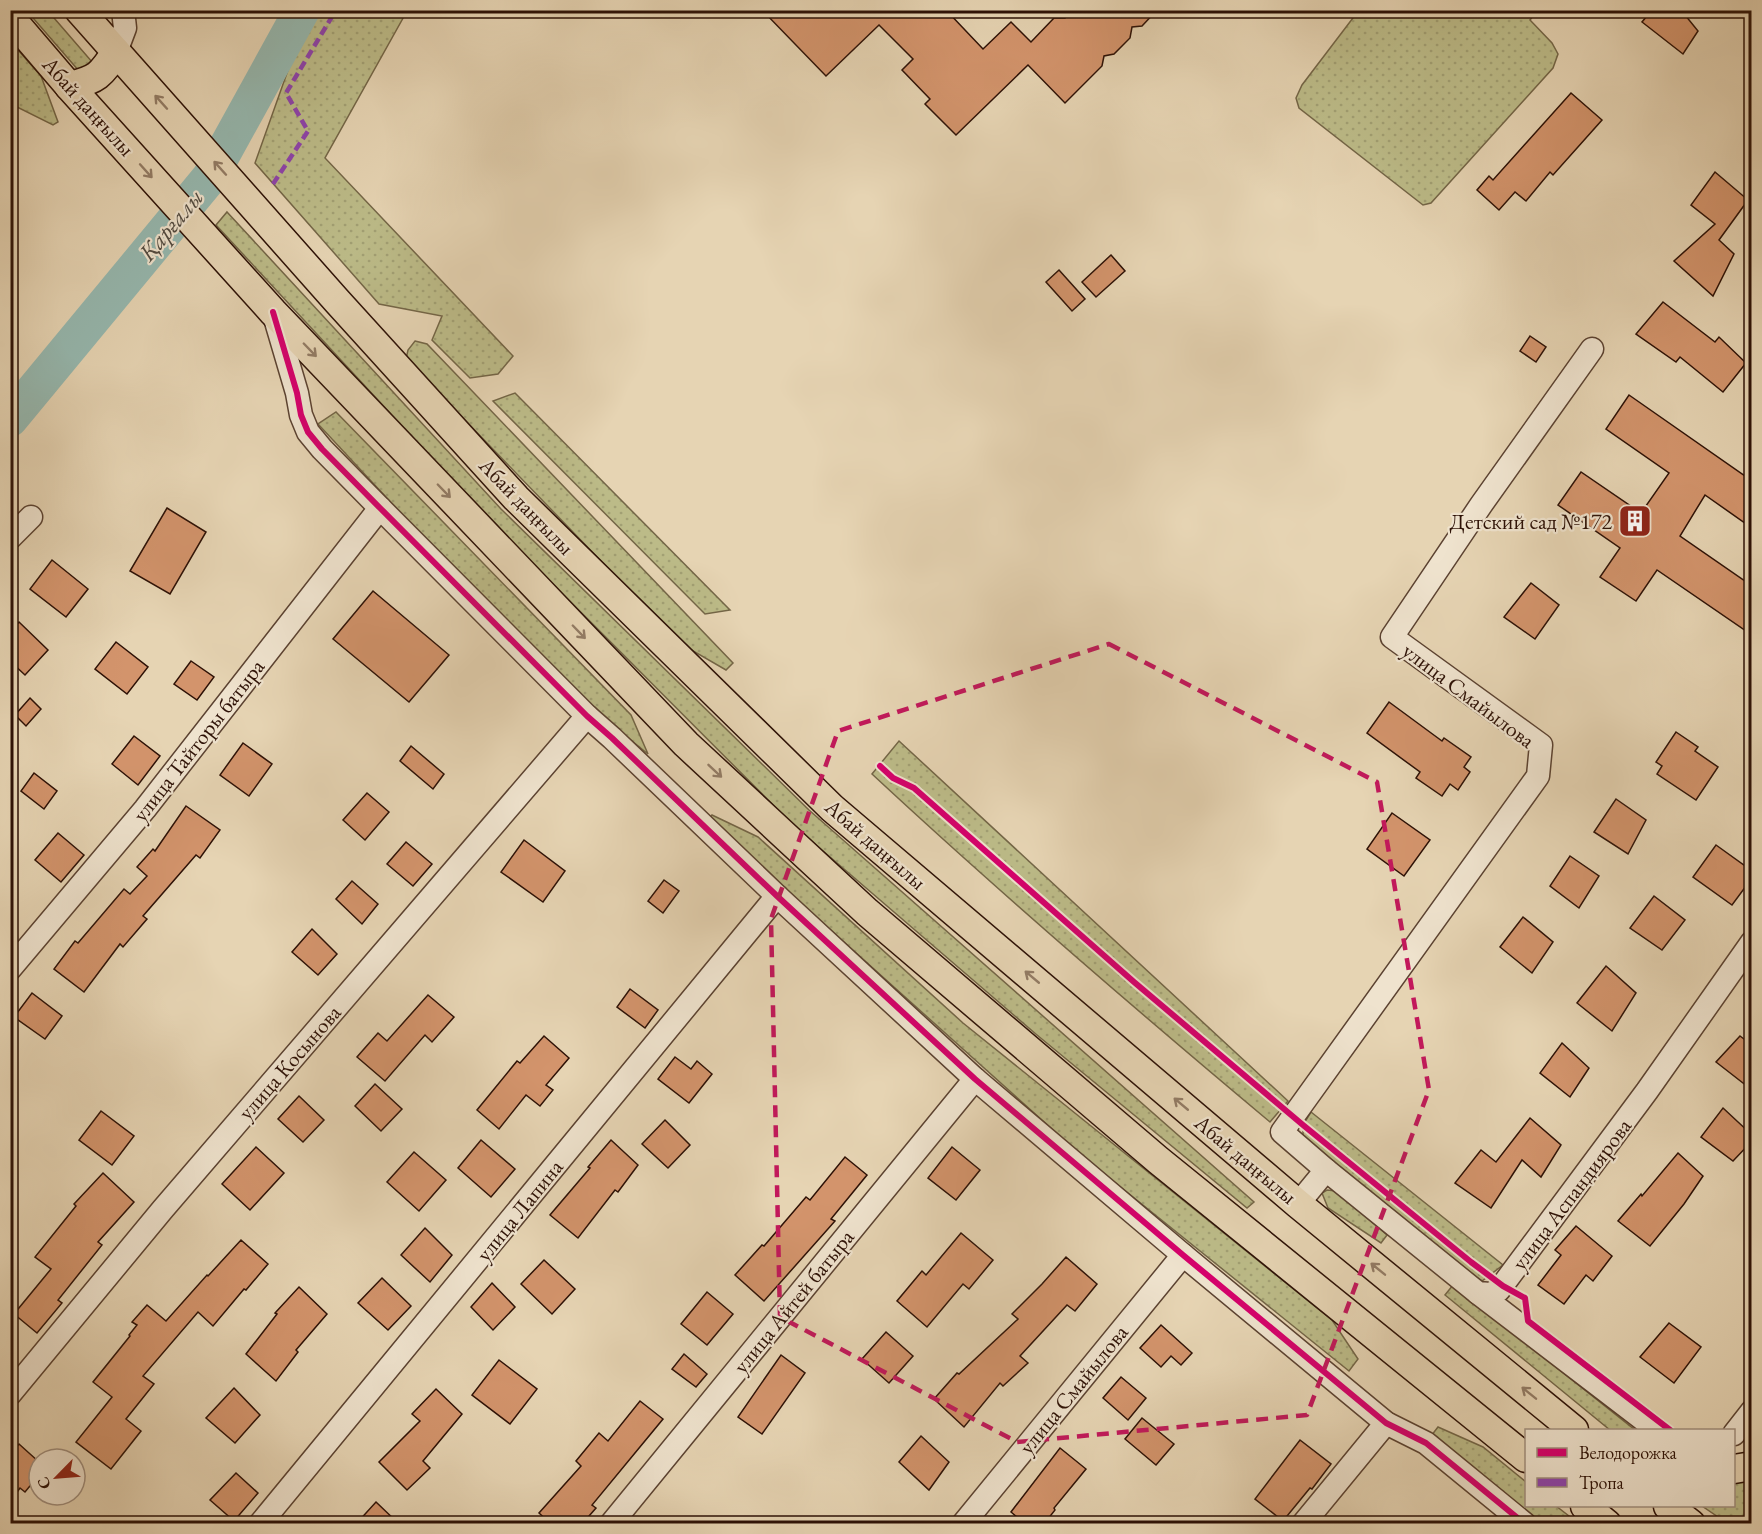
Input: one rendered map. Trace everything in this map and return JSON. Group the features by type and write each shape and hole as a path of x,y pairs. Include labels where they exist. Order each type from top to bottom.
{"main road":[{"name":"Абай даңғылы","path":"80,10 337,301 516,498 832,808 1298,1203 1572,1429"},
{"name":"Абай даңғылы","path":"10,17 69,86 273,312"},
{"path":"69,86 97,77 116,52"},
{"path":"273,312 686,744 867,912 1158,1160 1525,1456"},
{"path":"1735,1469 1752,1466"},
{"path":"1586,1507 1607,1524"},
{"path":"1669,1507 1691,1524"}],"street":[{"path":"116,52 125,28 123,10"},
{"path":"273,312 297,393 301,415 308,432 322,449 587,716 777,896 975,1078 1183,1255 1386,1423 1426,1443 1525,1524"},
{"name":"улица Смайылова","path":"1326,1170 1282,1132 1538,776 1541,745 1392,637 1481,505 1592,349"},
{"name":"улица Тайторы батыра","path":"10,969 145,808 380,508"},
{"path":"10,538 31,517"},
{"name":"улица Косынова","path":"10,1394 163,1209 587,716"},
{"name":"улица Лапина","path":"260,1524 777,896"},
{"name":"улица Аспандиярова","path":"1478,1293 1490,1294 1503,1286 1647,1091 1752,942"},
{"name":"улица Айтей батыра","path":"611,1524 975,1078"},
{"path":"1298,1203 1326,1170 1478,1293 1654,1429"},
{"name":"улица Смайылова","path":"963,1524 1183,1255"},
{"path":"1735,1433 1752,1411"},
{"path":"1303,1524 1386,1423"}],"highlighted area":[{"path":"1109,644 1377,782 1429,1090 1307,1415 1017,1442 780,1317 771,919 838,731"}],"shaded area":[{"path":"1359,10 1537,11 1530,20 1552,43 1558,54 1553,68 1431,203 1423,205 1299,108 1296,98 1302,85"},
{"path":"27,11 48,11 93,63 79,71"},
{"path":"309,11 407,11 325,158 513,356 498,374 470,378 432,340 442,316 379,304 255,163"},
{"path":"11,42 41,76 58,122 53,125 11,104"},
{"path":"227,212 501,509 809,810 1254,1202 1247,1208 1037,1035 794,826 488,519 216,225"},
{"path":"415,341 427,344 733,663 726,670 681,644 406,359 408,350"},
{"path":"515,393 730,610 705,614 493,401"},
{"path":"336,412 631,715 648,754 595,711 438,553 318,424"},
{"path":"899,741 1288,1101 1270,1122 1069,951 872,774"},
{"path":"712,815 758,837 963,1023 1332,1320 1358,1359 1349,1371 1082,1156 708,820"},
{"path":"1311,1112 1503,1265 1482,1281 1464,1270 1303,1138 1303,1125"},
{"path":"1327,1190 1336,1191 1387,1235 1381,1243 1328,1208 1322,1193"},
{"path":"1453,1285 1634,1429 1609,1429 1445,1295"},
{"path":"1438,1427 1483,1447 1525,1481 1525,1507 1557,1507 1578,1523 1542,1523 1431,1436"},
{"path":"1751,1479 1751,1523 1727,1523 1703,1507 1735,1507 1735,1482"}],"building":[{"path":"762,10 946,10 983,49 1011,22 1031,42 1054,18 1065,18 1066,10 1157,10 1142,26 1132,27 1130,38 1114,54 1104,56 1102,66 1065,103 1028,65 956,135 925,104 930,99 902,70 913,59 879,25 826,76"},
{"path":"1652,10 1681,10 1698,31 1683,54 1642,22"},
{"path":"1571,93 1602,120 1553,175 1550,172 1526,201 1515,192 1499,210 1477,190 1489,176 1493,180"},
{"path":"1715,172 1748,200 1719,240 1734,254 1713,296 1674,261 1715,224 1691,205"},
{"path":"1111,255 1125,271 1096,297 1082,282"},
{"path":"1059,270 1085,299 1072,311 1046,282"},
{"path":"1663,302 1715,342 1719,337 1746,363 1723,392 1680,357 1676,362 1636,334"},
{"path":"1530,336 1546,347 1536,362 1520,351"},
{"name":"Детский сад №172","path":"1629,395 1752,481 1752,528 1705,495 1680,536 1752,586 1752,635 1657,570 1636,601 1600,577 1620,548 1558,505 1581,472 1641,513 1669,473 1606,429"},
{"path":"167,508 206,532 170,594 130,571"},
{"path":"52,560 88,589 66,617 30,589"},
{"path":"1531,583 1559,605 1535,639 1504,617"},
{"path":"373,591 449,655 409,702 333,639"},
{"path":"19,622 48,650 25,675 10,661 10,632"},
{"path":"116,642 148,667 127,694 95,669"},
{"path":"191,661 214,677 197,700 174,684"},
{"path":"30,698 41,709 26,726 15,715"},
{"path":"1389,702 1442,741 1444,738 1471,757 1464,767 1470,772 1458,790 1450,784 1442,796 1416,778 1420,772 1367,733"},
{"path":"1676,732 1698,747 1695,751 1718,767 1696,800 1657,774 1662,766 1656,762"},
{"path":"134,736 160,756 138,785 112,764"},
{"path":"243,743 272,764 249,796 220,775"},
{"path":"411,746 444,774 433,789 400,761"},
{"path":"34,773 57,791 44,809 21,791"},
{"path":"367,793 389,812 365,840 343,820"},
{"path":"1616,799 1646,820 1628,854 1594,832"},
{"path":"186,806 220,830 200,858 196,855 143,916 147,919 123,947 120,944 84,992 54,969 75,941 78,943 124,889 130,894 147,876 137,867 153,849 155,851"},
{"path":"1392,813 1430,840 1404,876 1367,849"},
{"path":"58,833 84,855 61,882 35,860"},
{"path":"524,840 565,871 543,902 501,872"},
{"path":"406,842 432,864 413,886 387,864"},
{"path":"1716,845 1752,871 1752,878 1732,905 1693,877"},
{"path":"1570,856 1599,876 1579,908 1550,886"},
{"path":"664,880 679,891 663,913 648,901"},
{"path":"352,881 378,904 362,924 336,899"},
{"path":"1654,896 1685,920 1662,950 1630,928"},
{"path":"1523,917 1553,942 1532,973 1500,947"},
{"path":"312,929 337,954 318,975 292,952"},
{"path":"1606,966 1636,993 1612,1031 1577,1003"},
{"path":"630,989 658,1010 645,1028 617,1007"},
{"path":"32,993 62,1016 45,1039 14,1017"},
{"path":"428,995 454,1017 432,1042 425,1035 385,1081 357,1057 378,1033 387,1041"},
{"path":"544,1036 569,1058 546,1085 553,1090 540,1106 526,1095 499,1129 477,1110 517,1061 520,1063"},
{"path":"1740,1036 1752,1045 1752,1090 1716,1062"},
{"path":"1562,1043 1589,1068 1570,1097 1540,1073"},
{"path":"675,1057 691,1069 697,1061 712,1074 689,1103 658,1079"},
{"path":"375,1084 402,1109 381,1131 355,1106"},
{"path":"299,1096 324,1120 303,1142 278,1119"},
{"path":"1723,1108 1752,1135 1752,1141 1733,1161 1701,1137"},
{"path":"101,1111 134,1136 112,1165 79,1140"},
{"path":"1530,1118 1561,1145 1541,1177 1522,1160 1491,1208 1455,1183 1481,1150 1496,1162"},
{"path":"665,1120 690,1145 668,1168 642,1144"},
{"path":"481,1140 515,1169 491,1197 458,1168"},
{"path":"611,1140 638,1165 618,1192 615,1190 578,1238 550,1215"},
{"path":"256,1147 284,1173 250,1210 222,1184"},
{"path":"952,1147 980,1170 956,1200 928,1178"},
{"path":"414,1152 446,1180 419,1211 387,1182"},
{"path":"1678,1153 1703,1176 1650,1246 1618,1221"},
{"path":"845,1157 867,1175 831,1219 835,1221 764,1301 735,1275 762,1245 764,1246 806,1197 810,1200"},
{"path":"103,1173 134,1202 98,1242 102,1245 58,1300 62,1303 37,1333 14,1314 51,1269 35,1257 76,1206 74,1204"},
{"path":"1576,1226 1612,1256 1593,1281 1586,1275 1564,1304 1538,1285 1561,1255 1555,1250"},
{"path":"425,1228 452,1255 430,1282 401,1255"},
{"path":"961,1233 993,1260 969,1289 963,1284 927,1327 897,1301 922,1271 926,1275"},
{"path":"241,1240 268,1264 213,1326 198,1312 143,1376 154,1384 126,1419 141,1431 111,1469 87,1450 87,1447 82,1447 76,1442 112,1397 93,1382 130,1336 137,1325 132,1322 147,1305 166,1321"},
{"path":"1066,1257 1097,1284 1075,1311 1067,1305 1020,1356 1028,1363 1003,1386 1000,1383 964,1427 934,1399 957,1373 959,1374 1018,1319 1012,1314"},
{"path":"544,1260 575,1289 552,1314 521,1284"},
{"path":"382,1278 411,1306 388,1330 358,1303"},
{"path":"492,1283 515,1307 493,1330 471,1307"},
{"path":"299,1287 327,1314 296,1350 298,1352 276,1381 246,1354 277,1314 275,1313"},
{"path":"707,1292 733,1314 707,1345 681,1324"},
{"path":"1669,1323 1701,1347 1674,1383 1640,1357"},
{"path":"1161,1325 1192,1353 1181,1365 1171,1356 1161,1367 1140,1348"},
{"path":"886,1332 913,1356 889,1383 862,1359"},
{"path":"684,1354 707,1374 696,1387 672,1369"},
{"path":"781,1355 805,1373 762,1434 738,1417"},
{"path":"499,1360 537,1389 510,1424 472,1395"},
{"path":"1121,1377 1146,1398 1128,1420 1103,1398"},
{"path":"234,1388 260,1415 235,1443 206,1418"},
{"path":"436,1389 462,1414 423,1461 430,1468 407,1490 379,1462 420,1421 412,1414"},
{"path":"640,1401 663,1419 592,1505 596,1508 582,1524 551,1524 539,1513 581,1466 576,1461 599,1433 608,1441"},
{"path":"1142,1418 1174,1444 1156,1465 1125,1439"},
{"path":"921,1436 949,1462 929,1490 899,1462"},
{"path":"1300,1440 1331,1464 1283,1521 1255,1499"},
{"path":"19,1444 27,1451 27,1490 25,1492 20,1488 10,1502 10,1454"},
{"path":"1060,1448 1086,1469 1044,1524 1025,1524 1011,1512"},
{"path":"236,1473 258,1493 234,1521 210,1500"},
{"path":"376,1502 399,1524 356,1524"}],"waterway":[{"name":"Қарғалы","path":"10,419 210,177 302,10"}],"marked path":[{"path":"273,184 308,131 286,93 336,10"}],"cycle path":[{"path":"273,312 297,393 301,415 308,432 322,449 587,716 975,1079 1386,1423 1426,1443 1525,1524"},
{"path":"880,766 893,778 914,788 1134,982 1303,1125 1471,1262 1503,1286 1525,1298 1528,1321 1669,1429"}],"place":[{"name":"Детский сад №172","path":"1635,521"}]}
